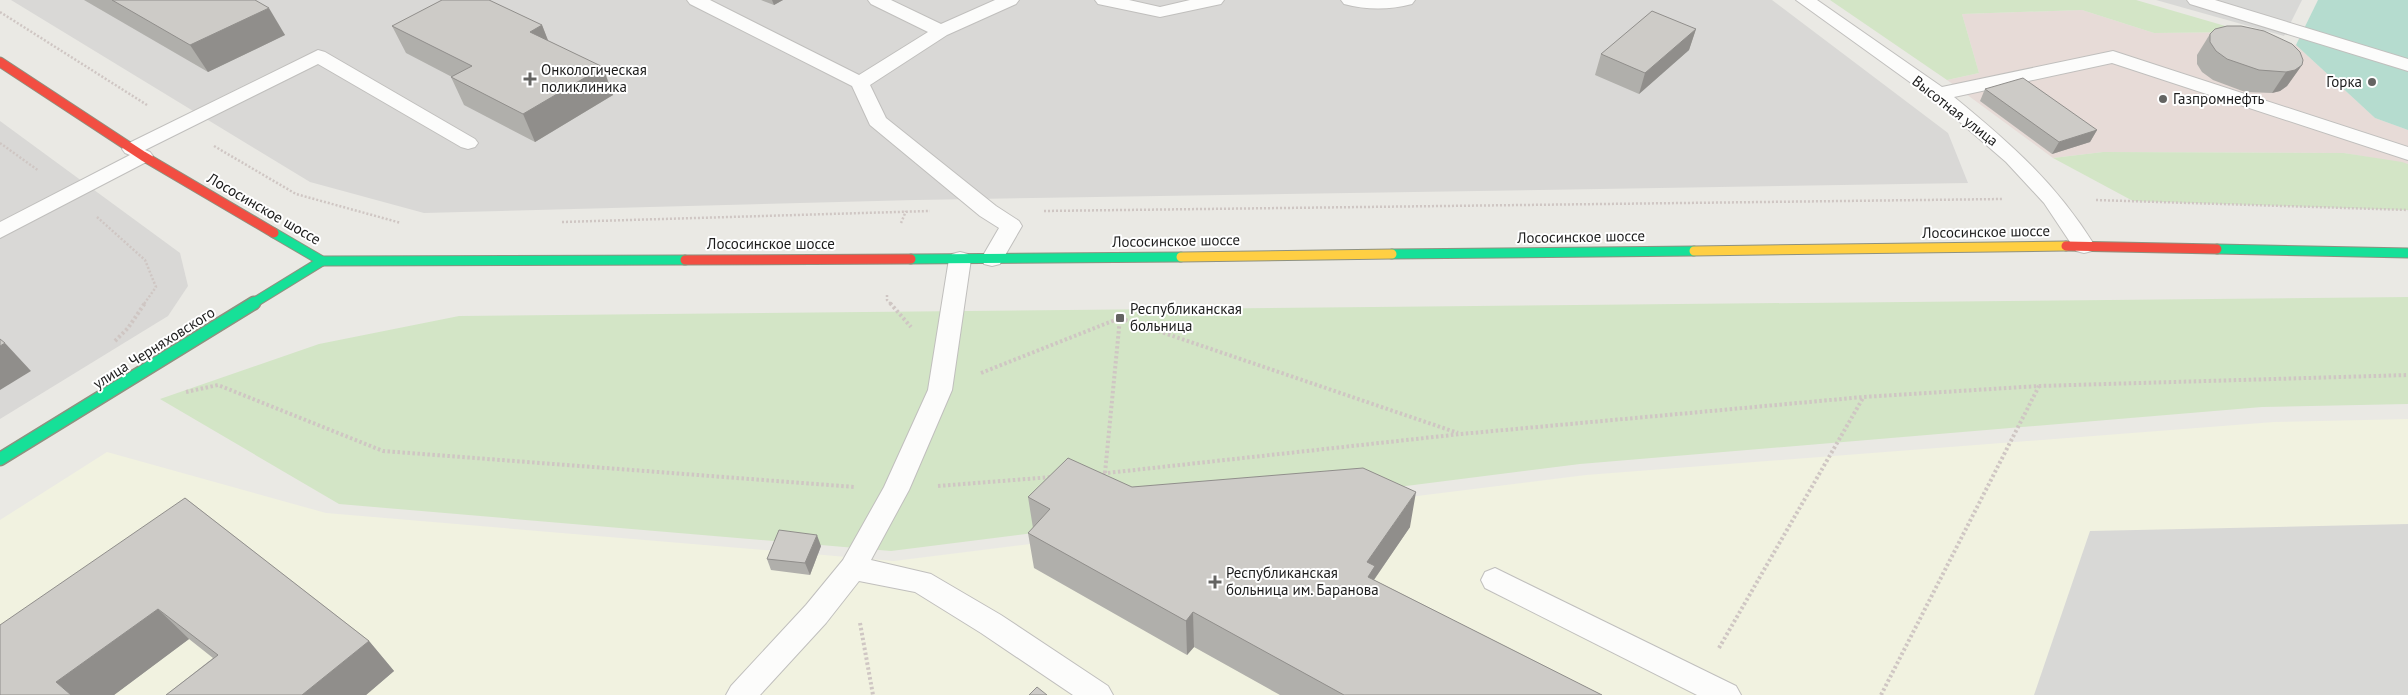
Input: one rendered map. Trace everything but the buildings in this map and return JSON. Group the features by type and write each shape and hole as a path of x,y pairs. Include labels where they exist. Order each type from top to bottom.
{"main road":[{"name":"Лососинское шоссе","path":"0,62 137,153 322,261 992,260 2084,246 2408,254"},
{"name":"улица Черняховского","path":"0,459 322,261"}],"lane":[{"path":"696,0 860,83 877,121 988,212 1011,226 992,260"},
{"path":"877,0 941,31"},
{"path":"860,83 941,31 1010,0"},
{"path":"1104,0 1160,12 1215,0"},
{"path":"1350,0 1373,4 1406,0"},
{"name":"Высотная улица","path":"1805,0 1939,94 2013,157 2051,198 2084,246"},
{"path":"2196,0 2408,65"},
{"path":"0,231 71,194 180,125 318,56 468,144"},
{"path":"1939,94 2113,58 2408,154"},
{"path":"741,695 847,576 896,490 940,390 960,259"},
{"path":"847,576 922,582 991,624 1098,695"},
{"path":"1495,580 1726,695"}],"path":[{"path":"0,12 180,125 296,194 406,224"},
{"path":"0,143 71,194 145,260 156,287 128,328 115,342"},
{"path":"552,222 906,211 988,212 2051,198 2408,210"},
{"path":"940,390 1120,318 1461,434"},
{"path":"1105,473 1120,318"},
{"path":"1095,474 1461,434 1863,397 2039,386 2408,375"},
{"path":"182,392 218,385 383,451 896,490 1055,477"},
{"path":"1881,695 2039,386"},
{"path":"1699,682 1863,397"},
{"path":"847,576 862,626 873,695"}],"shaded area":[{"path":"11,0 1772,0 1948,133 1968,183 915,200 424,213 310,182"},
{"path":"2156,0 2302,0 2284,36"},
{"name":"Газпромнефть","path":"2082,10 2154,33 2246,32 2296,45 2375,118 2408,130 2408,164 2344,153 2103,152 2053,158 1947,80 1979,73 1962,14"},
{"path":"0,121 180,253 188,286 168,316 0,419"},
{"path":"2408,419 2408,695 0,695 0,520 107,452 326,513 894,561 1586,475 2274,422"},
{"path":"2408,524 2408,695 2034,695 2090,531"}],"green space":[{"path":"1830,0 2136,0 2246,32 2154,33 2082,10 1962,14 1979,73 1947,80"},
{"name":"Горка","path":"2318,0 2408,0 2408,130 2375,118 2296,45"},
{"path":"2103,152 2344,153 2402,162 2408,164 2408,210 2133,201 2053,158"},
{"path":"2408,297 2408,404 2262,407 1580,464 891,551 339,504 160,399 319,344 459,316"}],"traffic: fast":[{"path":"274,233 322,261 685,260"},
{"path":"2217,249 2408,253"},
{"path":"1392,254 1694,251"},
{"path":"911,259 1181,257"},
{"path":"0,459 322,261"}],"traffic: slow":[{"path":"1694,251 2066,246"},
{"path":"1181,257 1392,254"}],"traffic: jam":[{"path":"0,62 143,156 274,233"},
{"path":"2066,246 2217,249"},
{"path":"685,260 911,259"}],"place":[{"name":"Онкологическая поликлиника","path":"530,79"},
{"name":"Горка","path":"2372,82"},
{"name":"Газпромнефть","path":"2163,99"},
{"name":"Республиканская больница","path":"1120,318"},
{"name":"Республиканская больница им. Баранова","path":"1215,582"}]}
